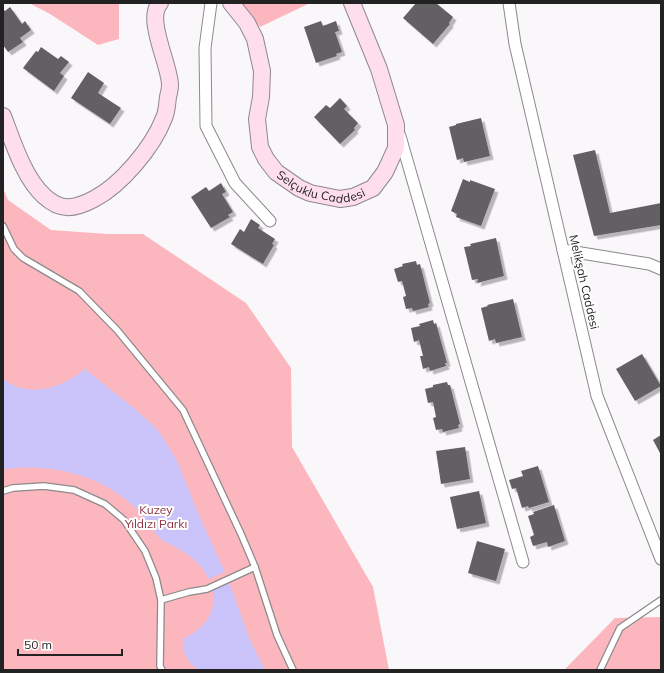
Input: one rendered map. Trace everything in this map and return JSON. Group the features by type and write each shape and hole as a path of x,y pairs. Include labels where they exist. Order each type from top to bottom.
{"street":[{"path":"3,116 29,178 37,190 51,202 64,208 82,205 100,196 123,178 147,149 164,118 170,85 155,23 158,6 160,3"},
{"path":"211,3 205,48 206,126 235,183 270,221"},
{"name":"Selçuklu Caddesi","path":"231,3 247,23 255,39 262,70 261,97 257,119 260,147 266,159 276,172 299,188 310,193 340,199 353,197 373,188 385,172 396,148 396,125 379,69 352,3"},
{"name":"Melikşah Caddesi","path":"509,3 515,44 597,396 661,559"},
{"path":"396,125 522,562"},
{"path":"563,250 649,264 661,269"}],"lane":[{"path":"3,226 14,249 23,258 79,291 117,330 183,410 255,567 277,635 293,670"},
{"path":"3,491 13,488 44,486 74,490 105,504 124,520 145,552 156,578 161,600 160,666 162,670"},
{"path":"161,600 189,592 207,589 255,567"},
{"path":"600,670 620,628 661,600"}],"green space":[{"path":"29,3 119,3 119,39 98,45 50,14"},
{"path":"240,3 310,3 260,27"},
{"name":"Kuzey Yıldızı Parkı","path":"3,188 8,200 51,230 108,234 143,234 246,303 291,368 292,447 373,587 389,670 3,670"},
{"path":"661,617 661,670 564,670 615,618"}],"shaded area":[{"path":"85,369 136,410 156,428 164,439 178,463 200,518 225,572 209,579 202,568 190,556 161,539 136,508 122,496 91,479 57,470 39,468 3,469 3,379 24,389 45,389 56,386 76,376"},
{"path":"229,582 250,640 265,670 199,670 188,661 184,653 183,639 198,630 208,619 211,613 214,589"}],"building":[{"path":"416,3 436,3 453,17 449,23 450,24 433,44 403,18"},
{"path":"10,7 22,24 25,21 31,30 20,38 23,42 8,52 3,45 3,9 5,11"},
{"path":"321,21 323,26 336,21 339,31 335,32 342,52 336,54 337,56 316,63 304,27"},
{"path":"41,47 58,59 61,56 69,62 60,73 64,76 54,91 23,68"},
{"path":"88,72 104,83 98,93 121,108 110,124 71,98"},
{"path":"340,98 347,106 344,109 358,123 354,128 355,130 340,144 314,117 326,105 330,108"},
{"path":"481,118 490,156 464,162 463,158 457,160 449,127"},
{"path":"595,150 610,213 661,203 661,225 594,236 573,155"},
{"path":"463,179 495,189 481,226 456,217 457,214 451,211"},
{"path":"221,183 226,192 222,194 233,212 228,215 230,217 211,228 191,197 206,187 209,191"},
{"path":"251,219 260,225 258,228 275,239 272,244 274,245 263,264 231,244 240,229 244,232"},
{"path":"496,238 504,276 477,283 478,279 472,280 464,247 471,246 470,244"},
{"path":"416,261 417,265 420,264 430,303 428,304 429,307 413,311 412,308 406,309 403,297 406,296 402,281 398,282 394,269 403,266 402,264"},
{"path":"513,299 522,337 496,343 495,339 489,341 481,308 488,306 487,305"},
{"path":"433,320 434,324 436,323 447,363 445,363 446,366 430,371 429,367 423,369 420,356 423,356 419,340 414,342 411,328"},
{"path":"642,354 661,386 635,401 616,369"},
{"path":"447,382 448,385 450,385 460,424 458,425 459,428 443,432 442,429 436,430 433,418 436,417 433,402 428,403 425,389 433,387 433,385"},
{"path":"661,435 661,455 653,440"},
{"path":"465,447 470,479 441,484 436,451"},
{"path":"538,466 549,502 529,508 528,506 522,508 516,488 512,489 509,480 523,476 521,471"},
{"path":"479,491 486,523 457,529 450,497"},
{"path":"554,505 565,541 548,547 547,542 533,546 530,537 534,535 528,516 534,514 533,512"},
{"path":"477,541 505,549 496,581 468,573"}]}
